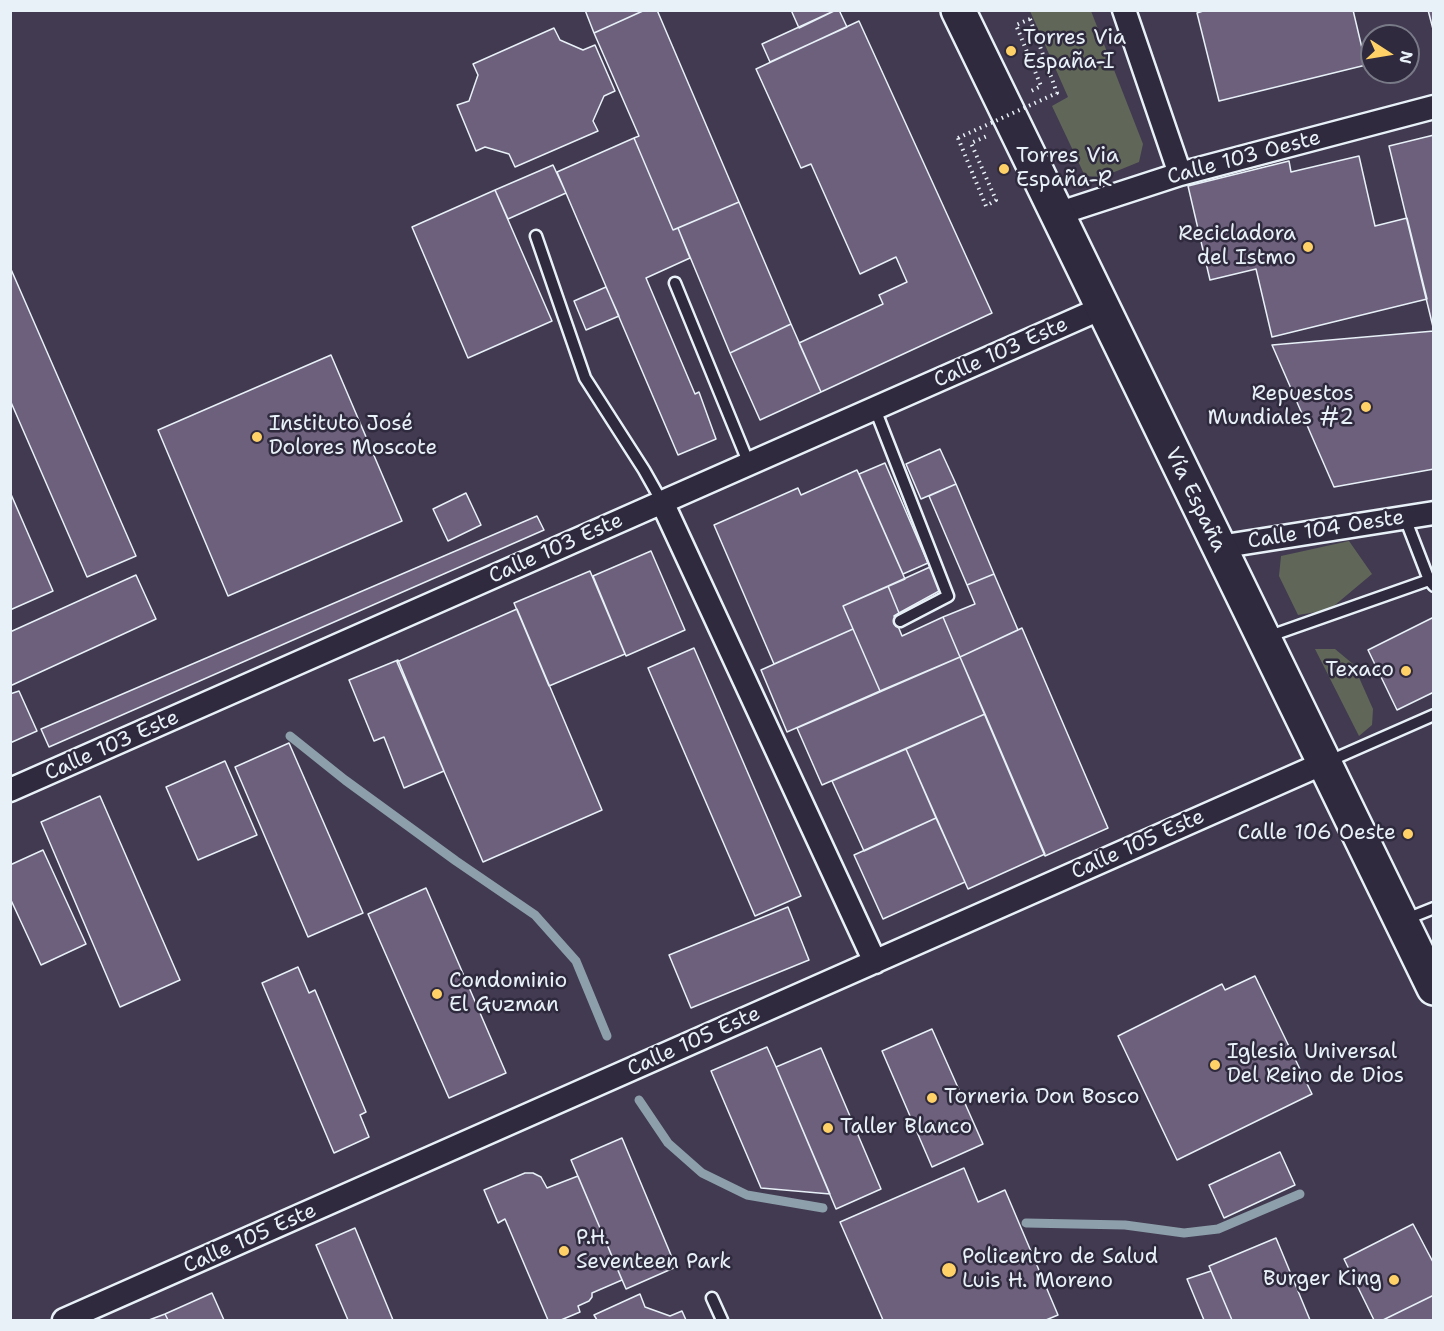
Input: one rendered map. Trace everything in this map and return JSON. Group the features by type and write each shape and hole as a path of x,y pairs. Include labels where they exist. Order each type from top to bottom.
{"main road":[{"name":"Vía España","path":"958,10 1434,988"}],"street":[{"path":"1124,10 1180,174"},
{"name":"Calle 103 Oeste","path":"1057,214 1180,174 1434,107"},
{"name":"Calle 103 Este","path":"10,790 1102,308"},
{"path":"662,502 875,962"},
{"name":"Calle 104 Oeste","path":"1219,547 1434,513"},
{"name":"Calle 105 Este","path":"64,1320 1324,763"}],"lane":[{"path":"536,236 585,378 662,502"},
{"path":"675,283 749,464"},
{"path":"874,409 948,596 900,621"},
{"path":"1263,639 1431,583 1405,518"},
{"path":"1324,763 1434,715"},
{"path":"1401,921 1434,908"},
{"path":"712,1298 722,1320"}],"path":[{"path":"971,143 996,200 986,206 958,138 1057,93 1030,19 1016,26 1041,86"}],"green space":[{"path":"1030,11 1091,11 1143,144 1139,162 1102,177 1085,176 1052,106 1068,97"},
{"path":"1349,541 1372,574 1329,610 1298,615 1279,576 1281,556"},
{"path":"1315,649 1335,649 1353,664 1373,709 1372,725 1359,736"}],"building":[{"path":"585,10 645,10 594,33"},
{"path":"645,10 657,10 739,202 673,230 634,138 639,136 594,33"},
{"path":"791,10 836,10 799,28"},
{"path":"839,10 847,27 770,62 762,44"},
{"path":"1206,10 1353,10 1360,40 1360,66 1219,101 1197,13"},
{"path":"1428,10 1434,10 1434,33"},
{"path":"859,21 992,313 821,392 799,343 883,304 879,295 907,282 896,257 860,274 811,164 801,168 756,69"},
{"path":"554,28 560,40 583,50 595,45 615,91 604,96 593,121 598,131 515,167 509,154 485,147 476,151 457,105 469,101 478,75 473,64"},
{"path":"1434,135 1434,331 1389,146"},
{"path":"634,138 673,230 678,228 690,258 646,278 695,394 699,392 716,439 678,455 557,172"},
{"name":"Recicladora del Istmo","path":"1359,156 1375,226 1407,218 1427,299 1272,337 1256,269 1210,280 1188,186 1289,161 1291,172"},
{"path":"553,165 566,193 508,219 495,190"},
{"path":"495,190 552,321 468,358 412,227"},
{"path":"739,202 791,324 730,353 678,228"},
{"path":"10,267 136,556 87,577 10,400"},
{"path":"606,287 619,316 586,330 574,301"},
{"path":"791,324 821,392 760,420 730,353"},
{"name":"Repuestos Mundiales #2","path":"1434,331 1434,469 1334,487 1272,345"},
{"path":"331,355 402,521 228,596 158,430"},
{"path":"940,449 956,484 921,499 906,464"},
{"path":"885,463 928,563 903,574 859,474"},
{"path":"857,470 905,579 843,606 853,629 774,664 714,525 798,488 801,495"},
{"path":"956,484 994,574 967,585 929,496"},
{"path":"10,492 53,591 10,610"},
{"path":"466,493 481,525 448,541 433,509"},
{"path":"537,516 544,530 49,747 41,729"},
{"path":"651,551 685,630 626,656 593,576"},
{"path":"930,567 941,590 899,613 888,586"},
{"path":"590,571 625,654 549,686 514,603"},
{"path":"994,574 1018,630 960,657 943,617 975,604 967,585"},
{"path":"136,575 156,619 10,686 10,632"},
{"path":"888,586 899,613 894,616 902,636 943,617 960,657 880,691 843,606"},
{"path":"517,609 602,810 483,862 397,662"},
{"name":"Texaco","path":"1434,617 1434,692 1397,710 1368,650"},
{"path":"1022,628 1108,828 1045,856 960,657"},
{"path":"853,629 880,691 787,732 761,670"},
{"path":"694,648 801,896 755,916 648,668"},
{"path":"960,657 985,714 822,785 797,728"},
{"path":"398,660 444,771 404,788 384,737 374,741 349,680"},
{"path":"19,691 37,731 10,743 10,694"},
{"path":"985,714 1045,854 968,889 906,749"},
{"path":"289,743 363,913 308,937 235,767"},
{"path":"906,749 936,818 864,851 832,781"},
{"path":"225,761 257,835 198,860 166,787"},
{"path":"100,796 180,980 120,1007 41,822"},
{"path":"936,818 965,882 883,919 854,855"},
{"path":"43,850 86,944 41,965 10,898 10,865"},
{"name":"Condominio El Guzman","path":"426,888 506,1073 449,1098 368,914"},
{"path":"788,907 809,960 691,1008 669,955"},
{"path":"298,967 309,993 315,990 366,1112 360,1115 369,1137 334,1153 262,983"},
{"name":"Iglesia Universal Del Reino de Dios","path":"1255,976 1312,1094 1177,1160 1118,1036 1222,984 1225,990"},
{"name":"Torneria Don Bosco","path":"932,1029 983,1144 932,1167 882,1051"},
{"path":"767,1047 830,1194 761,1188 711,1071"},
{"name":"Taller Blanco","path":"821,1048 881,1189 836,1209 776,1067"},
{"path":"622,1138 676,1267 626,1289 571,1160"},
{"path":"1280,1152 1295,1185 1224,1218 1209,1185"},
{"name":"Policentro de Salud Luis H. Moreno","path":"964,1168 978,1202 1005,1190 1058,1315 1046,1320 883,1320 840,1222"},
{"name":"P.H. Seventeen Park","path":"525,1173 533,1173 541,1177 547,1188 578,1176 622,1280 592,1293 589,1301 578,1306 580,1312 561,1320 548,1320 505,1219 498,1223 484,1190"},
{"name":"Burger King","path":"1413,1224 1434,1264 1434,1295 1383,1320 1374,1320 1344,1259"},
{"path":"355,1228 393,1320 348,1320 316,1245"},
{"path":"1276,1238 1310,1320 1232,1320 1209,1266"},
{"path":"1211,1271 1232,1320 1204,1320 1187,1279"},
{"path":"212,1293 224,1320 168,1320 165,1314"},
{"path":"640,1294 645,1307 670,1316 682,1311 686,1320 597,1320 594,1315"},
{"path":"1434,1295 1434,1320 1383,1320"},
{"path":"165,1314 168,1320 149,1320"}],"waterway":[{"path":"290,736 345,780 535,915 576,961 607,1036"},
{"path":"639,1100 668,1143 702,1173 747,1195 823,1208"},
{"path":"1026,1223 1125,1225 1184,1233 1218,1229 1300,1194"}],"place":[{"name":"Torres Via España-I","path":"1011,51"},
{"name":"Torres Via España-R","path":"1004,169"},
{"name":"Recicladora del Istmo","path":"1308,247"},
{"name":"Repuestos Mundiales #2","path":"1366,407"},
{"name":"Instituto José Dolores Moscote","path":"257,437"},
{"name":"Texaco","path":"1406,671"},
{"name":"Calle 106 Oeste","path":"1408,834"},
{"name":"Condominio El Guzman","path":"437,994"},
{"name":"Iglesia Universal Del Reino de Dios","path":"1215,1065"},
{"name":"Torneria Don Bosco","path":"932,1098"},
{"name":"Taller Blanco","path":"828,1128"},
{"name":"P.H. Seventeen Park","path":"564,1251"},
{"name":"Policentro de Salud Luis H. Moreno","path":"949,1270"},
{"name":"Burger King","path":"1394,1280"}]}
